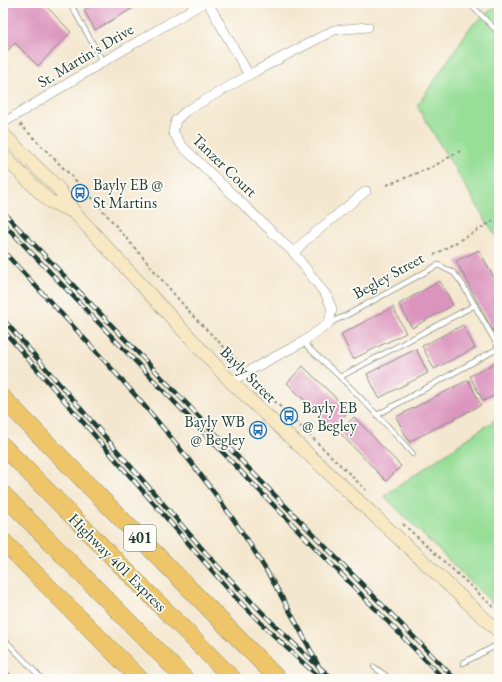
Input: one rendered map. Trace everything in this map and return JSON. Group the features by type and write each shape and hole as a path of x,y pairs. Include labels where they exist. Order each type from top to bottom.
{"highway":[{"name":"401","path":"3,398 278,679"},
{"name":"Highway 401 Express","path":"3,446 233,679"},
{"path":"3,494 185,679"},
{"path":"3,541 140,679"}],"main road":[{"name":"Bayly Street","path":"3,134 59,189 74,212 231,382 499,632"},
{"name":"Bayly Street","path":"3,156 49,201 74,212"}],"street":[{"name":"St. Martin's Drive","path":"3,123 203,3"},
{"path":"208,3 249,76"},
{"name":"Tanzer Court","path":"329,324 332,309 326,295 294,253 182,146 173,132 176,120 186,111 334,30 368,27"},
{"path":"294,253 304,242 366,191"},
{"name":"Begley Street","path":"231,382 303,342 329,324"}],"lane":[{"path":"70,3 103,62"},
{"path":"469,3 499,33"},
{"name":"Begley Street","path":"329,324 438,265 454,273 463,285 499,348"},
{"path":"340,377 475,305"},
{"path":"303,342 377,414 413,454"},
{"path":"377,414 499,348"},
{"path":"3,638 42,679"},
{"path":"463,664 499,644"},
{"path":"374,667 390,679"}],"path":[{"path":"387,185 432,167 462,150"},
{"path":"434,255 494,221 499,225"}],"green space":[{"path":"499,4 499,240 417,106 471,26"},
{"path":"499,417 499,610 384,496"}],"building":[{"path":"12,3 43,3 71,32 38,66 15,43 3,56 3,12"},
{"path":"96,3 142,3 95,30 84,10"},
{"path":"479,250 499,287 499,332 493,331 456,261"},
{"path":"440,281 453,305 412,328 399,304"},
{"path":"393,307 406,333 353,359 341,334"},
{"path":"463,325 475,348 434,369 422,346"},
{"path":"416,349 428,373 379,398 367,374"},
{"path":"499,361 499,393 483,401 470,376"},
{"path":"303,366 349,411 332,428 287,383"},
{"path":"468,380 481,405 409,442 396,417"},
{"path":"354,417 401,466 386,481 339,432"},
{"path":"3,667 15,679 3,679"}],"railway":[{"path":"3,212 258,478 455,679"},
{"path":"3,223 252,483 444,679"},
{"path":"3,251 127,386 186,455 252,547 296,622 325,679"},
{"path":"3,319 205,552 283,633 333,679"},
{"path":"3,330 235,597 288,649 322,679"}],"place":[{"name":"Bayly EB @ St Martins","path":"80,193"},
{"name":"Bayly EB @ Begley","path":"289,416"},
{"name":"Bayly WB @ Begley","path":"258,430"}]}
